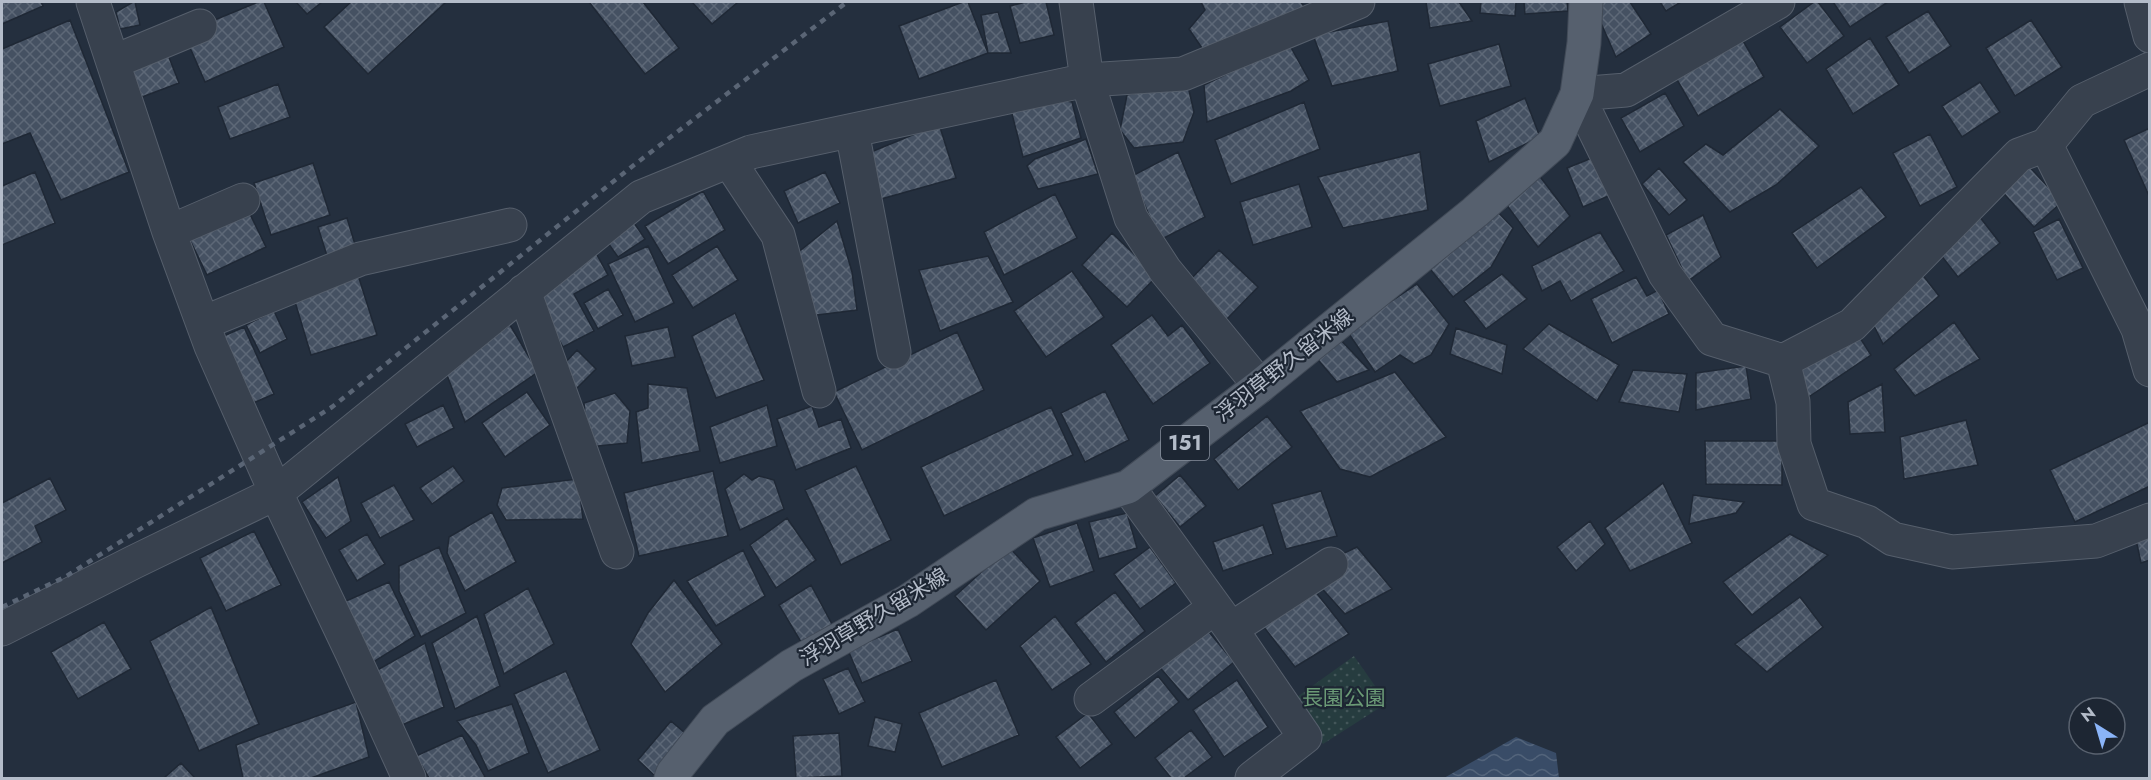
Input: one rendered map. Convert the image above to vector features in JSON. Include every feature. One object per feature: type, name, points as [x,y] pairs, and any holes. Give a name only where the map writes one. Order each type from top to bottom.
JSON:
[{"type":"main road","name":"浮羽草野久留米線","points":[[671,778],[715,720],[792,666],[908,601],[1037,514],[1128,487],[1260,386],[1466,219],[1555,142],[1577,94],[1584,43],[1586,2]]},
{"type":"street","points":[[93,2],[203,323],[276,494],[409,778]]},
{"type":"street","points":[[1076,2],[1087,80],[1131,218],[1165,270],[1260,386]]},
{"type":"street","points":[[2,629],[276,494],[640,196],[751,152],[1087,80],[1183,74],[1358,2]]},
{"type":"street","points":[[1778,2],[1626,90],[1577,94],[1665,274],[1713,339],[1783,361],[1852,325],[2019,155],[2046,145],[2082,101],[2150,69]]},
{"type":"street","points":[[2141,2],[2150,36]]},
{"type":"street","points":[[113,62],[200,26]]},
{"type":"street","points":[[852,131],[894,352]]},
{"type":"street","points":[[2046,145],[2138,328],[2150,370]]},
{"type":"street","points":[[729,161],[778,235],[819,391]]},
{"type":"street","points":[[170,232],[243,200]]},
{"type":"street","points":[[203,323],[360,259],[510,225]]},
{"type":"street","points":[[524,291],[617,552]]},
{"type":"street","points":[[1783,361],[1792,402],[1794,444],[1814,504],[1867,522],[1893,539],[1952,552],[1995,549],[2096,541],[2150,520]]},
{"type":"street","points":[[1128,487],[1305,737],[1252,778]]},
{"type":"street","points":[[1091,699],[1222,618],[1331,564]]},
{"type":"green space","name":"長園公園","points":[[1354,656],[1387,703],[1323,744],[1290,702]]},
{"type":"water","points":[[1516,737],[1556,753],[1559,778],[1444,778]]},
{"type":"building","points":[[2,2],[41,2],[43,6],[2,24]]},
{"type":"building","points":[[135,2],[140,25],[120,29],[116,12]]},
{"type":"building","points":[[258,2],[264,2],[284,47],[205,82],[188,43],[200,26]]},
{"type":"building","points":[[296,2],[322,2],[307,14]]},
{"type":"building","points":[[351,2],[446,2],[368,74],[324,27]]},
{"type":"building","points":[[589,2],[643,2],[679,48],[645,74]]},
{"type":"building","points":[[692,2],[738,2],[712,24]]},
{"type":"building","points":[[968,2],[988,53],[919,79],[899,26]]},
{"type":"building","points":[[1026,2],[1046,2],[1054,35],[1020,43],[1010,6]]},
{"type":"building","points":[[1201,2],[1301,2],[1305,8],[1204,51],[1189,29],[1205,10]]},
{"type":"building","points":[[1426,2],[1459,2],[1472,21],[1430,28]]},
{"type":"building","points":[[1481,2],[1516,2],[1515,16],[1480,13]]},
{"type":"building","points":[[1524,2],[1567,2],[1568,11],[1525,14]]},
{"type":"building","points":[[1598,2],[1630,2],[1651,34],[1616,57],[1593,5]]},
{"type":"building","points":[[1660,2],[1681,2],[1666,11]]},
{"type":"building","points":[[1814,2],[1818,2],[1844,36],[1807,63],[1780,27]]},
{"type":"building","points":[[1833,2],[1888,2],[1850,27]]},
{"type":"building","points":[[1928,11],[1951,46],[1909,73],[1886,37]]},
{"type":"building","points":[[998,12],[1011,53],[988,53],[981,15]]},
{"type":"building","points":[[70,20],[129,172],[61,200],[30,133],[2,144],[2,49]]},
{"type":"building","points":[[2031,20],[2062,67],[2015,96],[1986,48]]},
{"type":"building","points":[[1388,21],[1398,71],[1332,86],[1313,35]]},
{"type":"building","points":[[1870,38],[1899,85],[1853,114],[1826,69]]},
{"type":"building","points":[[1742,39],[1764,77],[1698,116],[1676,78]]},
{"type":"building","points":[[1289,44],[1309,80],[1291,91],[1207,122],[1204,85]]},
{"type":"building","points":[[1499,44],[1511,86],[1440,106],[1428,64]]},
{"type":"building","points":[[165,47],[179,83],[142,97],[128,61]]},
{"type":"building","points":[[1187,82],[1194,112],[1183,142],[1134,148],[1120,130],[1127,95]]},
{"type":"building","points":[[1980,82],[2000,112],[1962,137],[1942,106]]},
{"type":"building","points":[[278,84],[290,117],[230,139],[218,107]]},
{"type":"building","points":[[1665,93],[1684,126],[1640,152],[1621,118]]},
{"type":"building","points":[[1041,96],[1072,102],[1081,138],[1023,157],[1011,110]]},
{"type":"building","points":[[1525,98],[1540,137],[1489,162],[1476,121]]},
{"type":"building","points":[[1304,102],[1320,149],[1231,184],[1215,140]]},
{"type":"building","points":[[1780,109],[1819,146],[1776,185],[1730,212],[1683,162],[1706,144],[1723,155]]},
{"type":"building","points":[[939,124],[956,178],[881,199],[871,152]]},
{"type":"building","points":[[2150,128],[2150,198],[2124,140]]},
{"type":"building","points":[[1930,134],[1957,187],[1920,206],[1893,153]]},
{"type":"building","points":[[1086,139],[1098,174],[1038,189],[1027,166],[1035,159]]},
{"type":"building","points":[[1178,152],[1205,217],[1160,240],[1132,176]]},
{"type":"building","points":[[1420,152],[1428,210],[1343,228],[1318,177]]},
{"type":"building","points":[[1597,156],[1613,194],[1583,207],[1567,168]]},
{"type":"building","points":[[2025,162],[2062,202],[2034,227],[1998,187]]},
{"type":"building","points":[[313,163],[330,215],[271,235],[254,183]]},
{"type":"building","points":[[1659,168],[1687,200],[1669,215],[1642,184]]},
{"type":"building","points":[[35,172],[55,223],[2,245],[2,186]]},
{"type":"building","points":[[825,172],[840,203],[798,223],[784,191]]},
{"type":"building","points":[[1538,174],[1570,216],[1538,247],[1503,200]]},
{"type":"building","points":[[1299,184],[1312,227],[1253,245],[1240,202]]},
{"type":"building","points":[[1861,187],[1886,217],[1817,268],[1792,233]]},
{"type":"building","points":[[703,191],[725,230],[668,264],[645,226]]},
{"type":"building","points":[[1055,194],[1077,238],[1004,275],[984,232]]},
{"type":"building","points":[[247,208],[266,247],[207,275],[188,236]]},
{"type":"building","points":[[1495,209],[1513,228],[1491,267],[1453,297],[1426,264]]},
{"type":"building","points":[[628,214],[645,239],[618,257],[601,233]]},
{"type":"building","points":[[1703,215],[1721,257],[1688,281],[1666,235]]},
{"type":"building","points":[[1979,216],[2000,243],[1958,277],[1937,250]]},
{"type":"building","points":[[347,218],[357,251],[328,259],[318,227]]},
{"type":"building","points":[[2059,219],[2083,268],[2057,280],[2033,232]]},
{"type":"building","points":[[837,221],[852,272],[857,310],[809,316],[796,254]]},
{"type":"building","points":[[1600,232],[1624,271],[1571,301],[1560,281],[1542,291],[1532,266]]},
{"type":"building","points":[[1112,233],[1157,276],[1127,307],[1082,265]]},
{"type":"building","points":[[648,246],[674,303],[635,322],[608,264]]},
{"type":"building","points":[[717,246],[738,280],[693,308],[672,275]]},
{"type":"building","points":[[1219,250],[1258,287],[1225,321],[1186,284]]},
{"type":"building","points":[[596,253],[608,275],[574,294],[594,331],[563,347],[531,288]]},
{"type":"building","points":[[988,256],[1013,302],[940,331],[919,270]]},
{"type":"building","points":[[1918,269],[1939,296],[1883,344],[1869,316]]},
{"type":"building","points":[[1072,271],[1104,317],[1046,357],[1014,311]]},
{"type":"building","points":[[1502,274],[1527,299],[1486,329],[1464,301]]},
{"type":"building","points":[[358,275],[377,335],[311,355],[293,295]]},
{"type":"building","points":[[1636,277],[1647,296],[1658,290],[1669,314],[1612,343],[1591,299]]},
{"type":"building","points":[[1417,284],[1449,324],[1431,355],[1414,364],[1400,355],[1375,372],[1347,331]]},
{"type":"building","points":[[608,289],[623,315],[598,329],[584,303]]},
{"type":"building","points":[[274,311],[287,339],[260,353],[246,325]]},
{"type":"building","points":[[735,313],[764,380],[716,398],[692,336]]},
{"type":"building","points":[[1152,315],[1168,336],[1182,325],[1210,363],[1153,404],[1111,345]]},
{"type":"building","points":[[1954,322],[1980,359],[1915,396],[1894,369]]},
{"type":"building","points":[[1549,324],[1619,365],[1597,401],[1523,349]]},
{"type":"building","points":[[510,325],[538,372],[465,422],[445,370]]},
{"type":"building","points":[[244,327],[274,394],[246,406],[217,339]]},
{"type":"building","points":[[668,327],[675,357],[632,366],[625,336]]},
{"type":"building","points":[[1456,328],[1507,345],[1502,374],[1450,354]]},
{"type":"building","points":[[1855,330],[1871,355],[1807,398],[1800,367]]},
{"type":"building","points":[[957,332],[984,390],[862,450],[834,392]]},
{"type":"building","points":[[1336,335],[1369,370],[1337,382],[1314,355]]},
{"type":"building","points":[[577,350],[596,369],[576,389],[564,364]]},
{"type":"building","points":[[1746,366],[1751,399],[1696,410],[1696,373]]},
{"type":"building","points":[[1633,370],[1687,374],[1679,412],[1619,402]]},
{"type":"building","points":[[1395,372],[1446,437],[1370,477],[1340,469],[1300,411]]},
{"type":"building","points":[[648,384],[687,388],[700,451],[642,463],[636,412],[648,408]]},
{"type":"building","points":[[1882,384],[1885,432],[1850,434],[1848,402]]},
{"type":"building","points":[[1105,391],[1129,440],[1085,462],[1061,413]]},
{"type":"building","points":[[527,392],[550,425],[505,457],[482,423]]},
{"type":"building","points":[[615,393],[630,411],[627,443],[588,447],[584,403]]},
{"type":"building","points":[[443,405],[454,428],[417,447],[405,424]]},
{"type":"building","points":[[767,405],[777,446],[720,463],[710,427]]},
{"type":"building","points":[[812,406],[819,427],[841,419],[851,448],[796,470],[777,419]]},
{"type":"building","points":[[1051,407],[1073,455],[944,516],[921,467]]},
{"type":"building","points":[[1267,416],[1292,447],[1238,490],[1214,459]]},
{"type":"building","points":[[1966,420],[1978,465],[1904,479],[1900,437]]},
{"type":"building","points":[[2150,422],[2150,486],[2075,522],[2050,470]]},
{"type":"building","points":[[1705,441],[1782,441],[1782,485],[1706,484]]},
{"type":"building","points":[[453,466],[464,481],[432,504],[420,488]]},
{"type":"building","points":[[856,466],[891,540],[841,565],[805,490]]},
{"type":"building","points":[[713,471],[728,536],[639,556],[624,493]]},
{"type":"building","points":[[744,474],[752,480],[759,476],[774,480],[784,509],[740,530],[725,489]]},
{"type":"building","points":[[1180,475],[1206,506],[1180,527],[1155,496]]},
{"type":"building","points":[[338,477],[351,521],[326,538],[302,502]]},
{"type":"building","points":[[50,478],[66,510],[35,526],[42,542],[2,563],[2,503]]},
{"type":"building","points":[[578,479],[583,519],[506,520],[497,505],[502,488]]},
{"type":"building","points":[[1663,483],[1692,543],[1630,571],[1605,528]]},
{"type":"building","points":[[394,485],[414,520],[380,538],[361,503]]},
{"type":"building","points":[[1321,491],[1337,536],[1286,549],[1272,504]]},
{"type":"building","points":[[1693,495],[1744,502],[1736,513],[1689,524]]},
{"type":"building","points":[[492,512],[516,562],[465,591],[447,553],[449,537]]},
{"type":"building","points":[[1127,513],[1137,548],[1099,559],[1089,522]]},
{"type":"building","points":[[787,518],[816,560],[776,588],[750,545]]},
{"type":"building","points":[[1590,521],[1605,544],[1576,571],[1557,547]]},
{"type":"building","points":[[1077,523],[1094,571],[1050,587],[1033,538]]},
{"type":"building","points":[[1263,525],[1273,554],[1223,571],[1213,542]]},
{"type":"building","points":[[2150,530],[2150,560],[2141,563],[2135,535]]},
{"type":"building","points":[[254,531],[281,585],[226,611],[200,558]]},
{"type":"building","points":[[367,534],[385,564],[357,581],[339,550]]},
{"type":"building","points":[[1790,534],[1828,555],[1752,615],[1723,582]]},
{"type":"building","points":[[439,547],[466,613],[421,637],[399,591],[399,566]]},
{"type":"building","points":[[1009,547],[1040,581],[986,630],[955,596]]},
{"type":"building","points":[[1150,547],[1176,583],[1140,609],[1114,574]]},
{"type":"building","points":[[1357,547],[1392,589],[1345,614],[1317,583],[1340,555]]},
{"type":"building","points":[[743,550],[765,596],[716,626],[687,581]]},
{"type":"building","points":[[674,580],[722,644],[665,692],[631,644],[648,613]]},
{"type":"building","points":[[389,582],[415,636],[367,666],[337,605]]},
{"type":"building","points":[[811,585],[833,626],[801,642],[779,605]]},
{"type":"building","points":[[1311,586],[1349,634],[1295,667],[1260,622]]},
{"type":"building","points":[[528,588],[554,644],[504,674],[484,614]]},
{"type":"building","points":[[1115,592],[1145,631],[1106,662],[1075,623]]},
{"type":"building","points":[[1800,597],[1823,627],[1767,672],[1735,644]]},
{"type":"building","points":[[211,607],[259,724],[199,751],[150,641]]},
{"type":"building","points":[[477,616],[500,686],[455,709],[432,643]]},
{"type":"building","points":[[1055,616],[1091,664],[1052,690],[1020,646]]},
{"type":"building","points":[[104,622],[131,669],[78,699],[51,652]]},
{"type":"building","points":[[1203,625],[1234,662],[1188,700],[1157,664]]},
{"type":"building","points":[[898,629],[912,661],[862,683],[848,650]]},
{"type":"building","points":[[425,643],[444,707],[402,725],[372,673]]},
{"type":"building","points":[[848,668],[865,702],[839,714],[823,679]]},
{"type":"building","points":[[566,671],[600,750],[548,773],[514,694]]},
{"type":"building","points":[[1158,676],[1179,702],[1135,738],[1114,712]]},
{"type":"building","points":[[996,680],[1019,735],[942,767],[919,713]]},
{"type":"building","points":[[1237,680],[1268,727],[1224,757],[1193,710]]},
{"type":"building","points":[[356,702],[369,757],[311,778],[243,778],[236,745]]},
{"type":"building","points":[[512,704],[529,753],[488,771],[476,745],[457,721]]},
{"type":"building","points":[[1088,713],[1112,744],[1080,768],[1056,737]]},
{"type":"building","points":[[875,717],[902,724],[895,752],[868,746]]},
{"type":"building","points":[[671,721],[693,740],[657,778],[638,760]]},
{"type":"building","points":[[1191,730],[1212,757],[1184,778],[1171,778],[1155,758]]},
{"type":"building","points":[[839,733],[842,776],[796,778],[793,736]]},
{"type":"building","points":[[462,735],[485,777],[429,778],[416,756]]},
{"type":"building","points":[[181,763],[195,778],[164,778]]},
{"type":"railway","points":[[2,607],[65,577],[332,407],[634,165],[847,2]]}]
